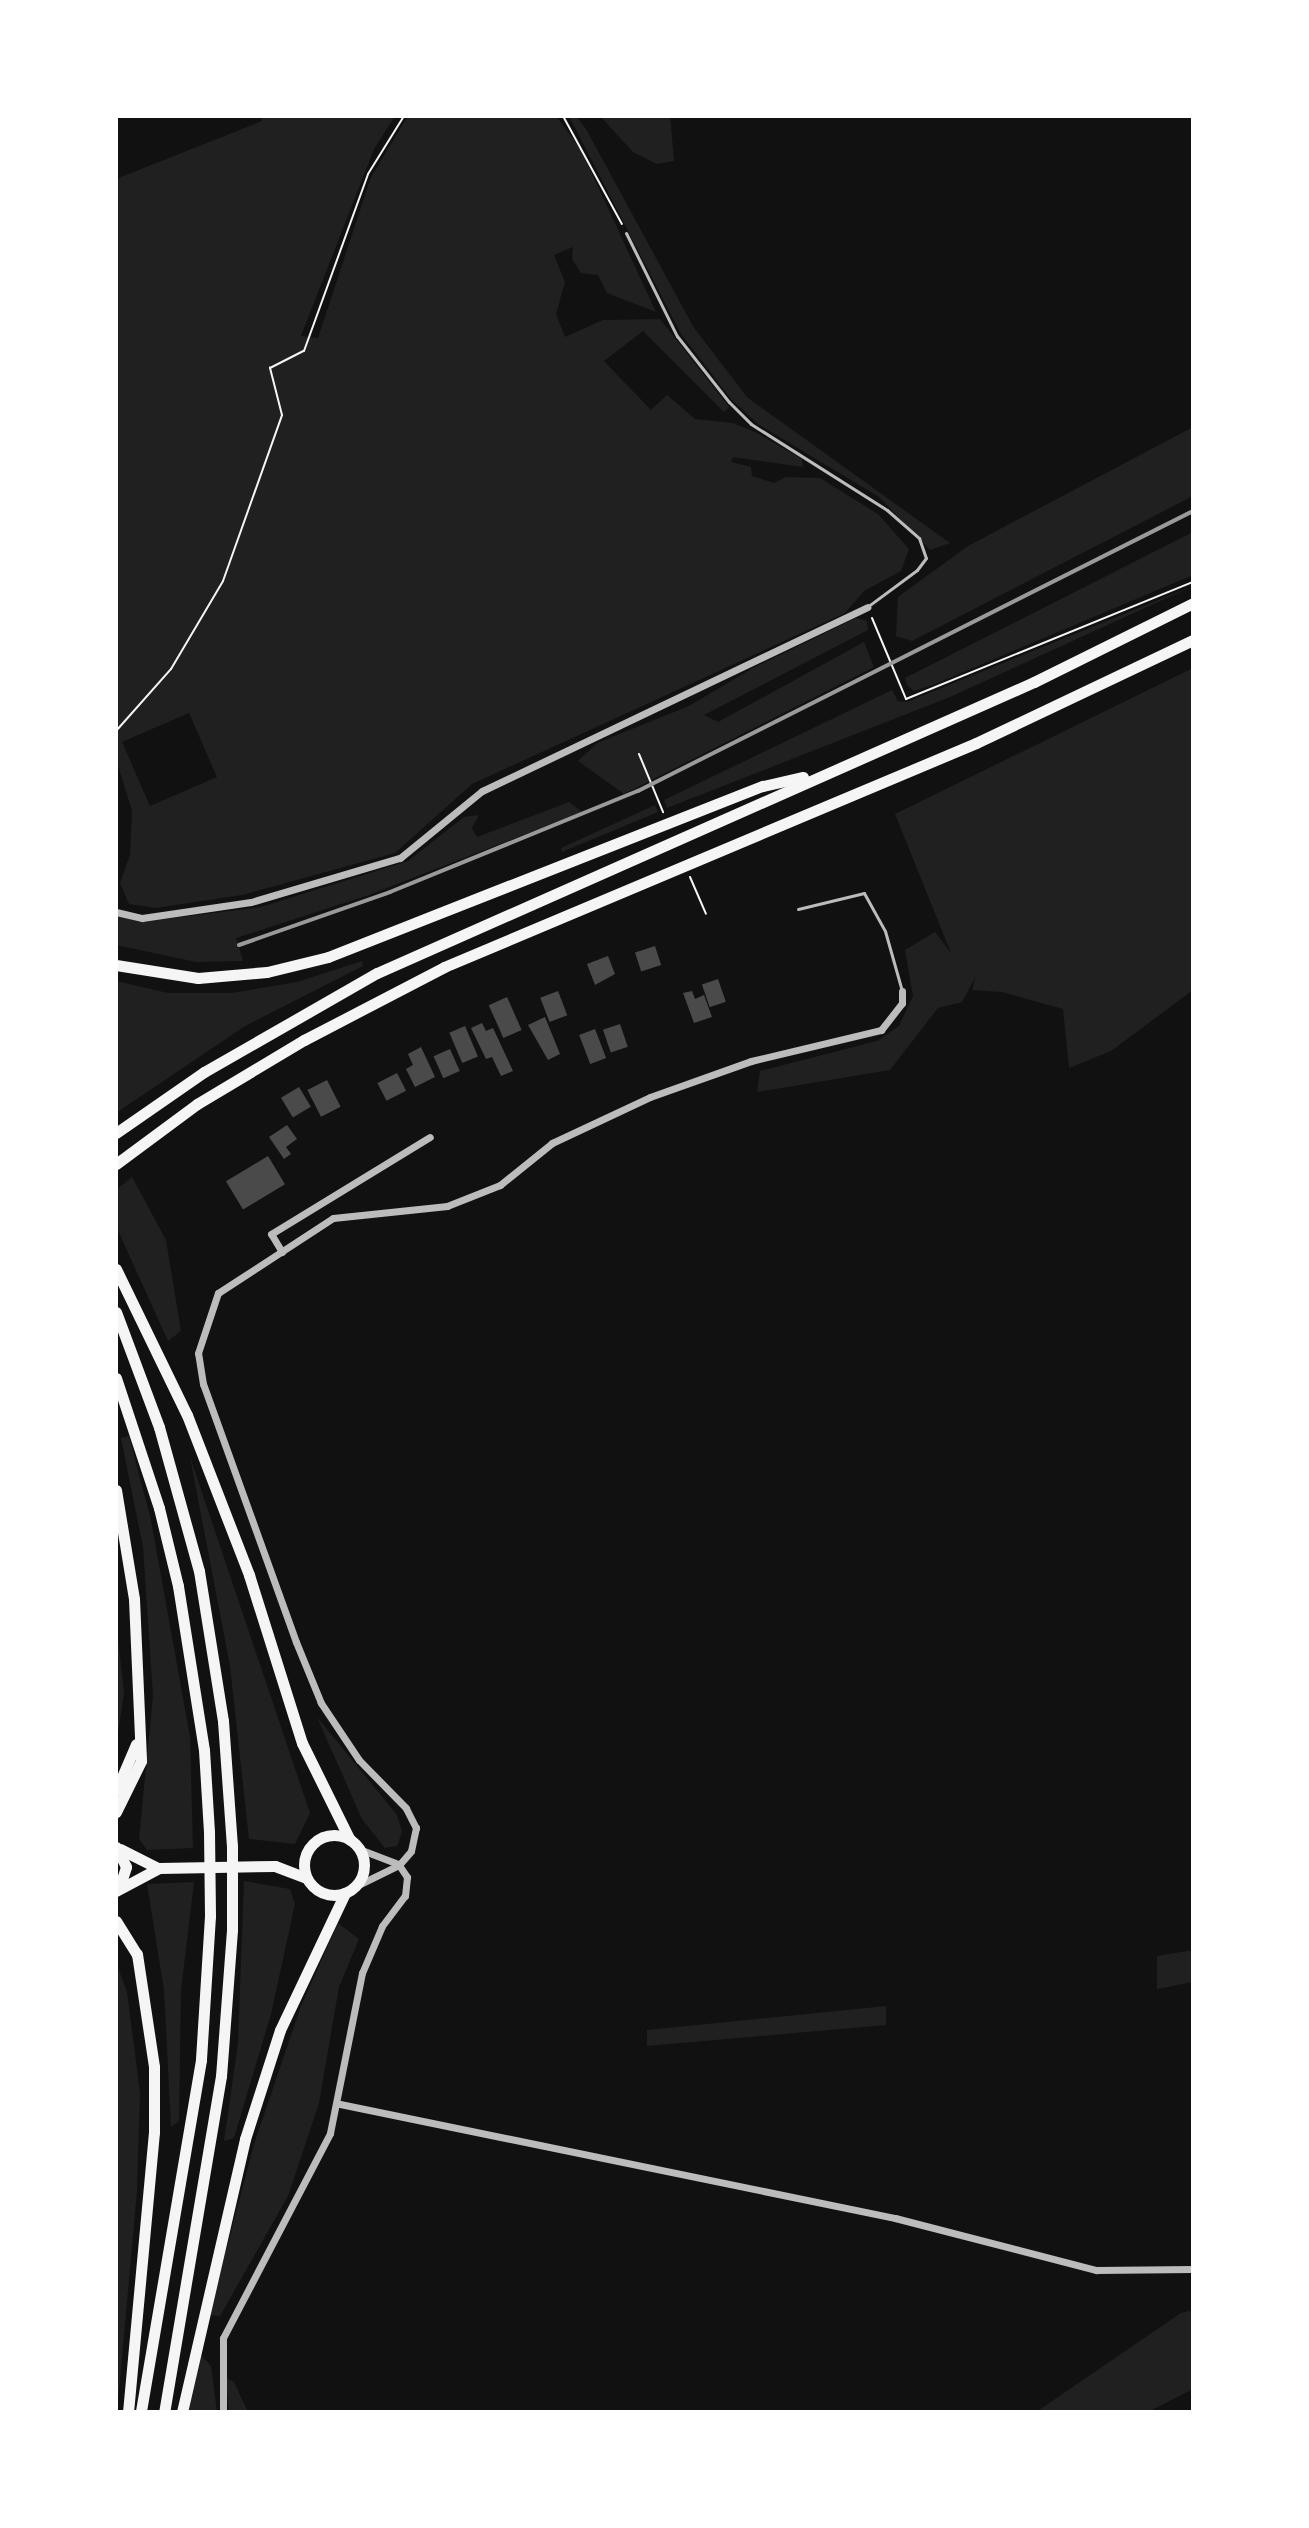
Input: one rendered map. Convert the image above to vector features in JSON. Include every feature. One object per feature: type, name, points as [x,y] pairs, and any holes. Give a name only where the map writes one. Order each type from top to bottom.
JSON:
[{"type":"highway","points":[[116,1133],[204,1072],[377,973],[824,771],[1034,682],[1193,603]]},
{"type":"highway","points":[[116,1164],[197,1104],[304,1040],[444,967],[976,743],[1193,640]]},
{"type":"highway","points":[[116,965],[198,978],[267,972],[328,957],[763,786],[824,771]]},
{"type":"highway","points":[[117,1270],[187,1415],[249,1575],[302,1743],[350,1840],[359,1849],[364,1868],[356,1886],[345,1893],[327,1895],[307,1878],[275,1866]]},
{"type":"highway","points":[[116,1312],[159,1427],[199,1571],[223,1721],[232,1846],[232,1930],[221,2076],[164,2412]]},
{"type":"highway","points":[[116,1378],[159,1508],[178,1586],[204,1750],[209,1832],[210,1916],[201,2060],[141,2412]]},
{"type":"highway","points":[[116,1490],[134,1599],[141,1761],[116,1812]]},
{"type":"highway","points":[[116,1791],[133,1758],[140,1728]]},
{"type":"highway","points":[[116,1847],[159,1868],[275,1866],[305,1855],[324,1837],[350,1840]]},
{"type":"highway","points":[[116,1847],[126,1867],[116,1891]]},
{"type":"highway","points":[[305,1855],[307,1878]]},
{"type":"highway","points":[[116,1891],[159,1868]]},
{"type":"highway","points":[[182,2412],[215,2251],[254,2110],[285,2018],[345,1893]]},
{"type":"highway","points":[[116,1921],[137,1954],[154,2067],[154,2132],[128,2412]]},
{"type":"street","points":[[116,912],[142,918],[251,902],[400,858],[482,791],[867,607]]},
{"type":"street","points":[[356,1886],[399,1865],[415,1844],[414,1820],[359,1760],[321,1703],[203,1384],[198,1353],[218,1293],[333,1218],[447,1206],[500,1185],[552,1143],[671,1089],[751,1061],[881,1030],[902,1003],[902,991]]},
{"type":"street","points":[[282,1252],[271,1234],[430,1137]]},
{"type":"street","points":[[223,2412],[220,2362],[229,2320],[311,2179],[340,2104],[362,1973],[382,1926],[405,1896],[407,1877],[399,1865],[359,1849]]},
{"type":"street","points":[[340,2104],[895,2218],[1096,2270],[1193,2269]]},
{"type":"lane","points":[[626,233],[677,336],[729,402],[751,424],[887,510],[919,538],[926,558],[917,570],[867,607]]},
{"type":"lane","points":[[798,909],[864,893],[885,931],[902,991]]},
{"type":"path","points":[[116,731],[171,669],[223,581],[282,415],[270,368],[304,351],[368,174],[404,116]]},
{"type":"path","points":[[563,116],[626,233]]},
{"type":"path","points":[[867,607],[874,630],[906,699],[1193,582]]},
{"type":"shaded area","points":[[261,116],[395,116],[374,149],[301,336],[318,338],[371,177],[408,116],[556,116],[581,150],[656,312],[607,293],[598,275],[581,273],[572,259],[573,247],[554,255],[565,282],[556,314],[565,337],[603,320],[660,319],[729,407],[724,412],[643,331],[604,361],[651,410],[667,395],[695,419],[733,423],[757,433],[802,459],[803,467],[733,457],[731,462],[751,467],[752,476],[774,483],[786,477],[820,478],[878,514],[909,549],[901,571],[864,591],[845,613],[472,784],[395,853],[242,895],[156,908],[129,904],[120,883],[130,855],[132,811],[116,759],[116,179],[262,121]],"holes":[[[189,713],[217,777],[150,806],[122,742]]]},
{"type":"shaded area","points":[[569,116],[576,116],[586,129],[694,328],[748,398],[950,543],[930,550],[879,497],[758,424],[731,399],[681,334]]},
{"type":"shaded area","points":[[600,116],[670,116],[674,161],[657,164],[633,152]]},
{"type":"shaded area","points":[[1193,427],[1193,496],[912,641],[896,636],[898,597],[968,546]]},
{"type":"shaded area","points":[[1193,532],[1193,575],[935,684],[914,691],[907,685],[905,678]]},
{"type":"shaded area","points":[[1193,586],[950,697],[667,808],[664,800],[892,690],[898,701],[907,702]]},
{"type":"shaded area","points":[[856,618],[867,621],[868,630],[704,715],[718,722],[864,642],[874,667],[624,794],[578,761],[597,743],[689,706],[753,668]]},
{"type":"shaded area","points":[[1193,668],[1193,990],[1111,1051],[1069,1068],[1063,1009],[1002,992],[972,990],[976,976],[962,1002],[938,1008],[890,1070],[757,1092],[760,1071],[877,1041],[899,1026],[913,996],[905,950],[935,932],[951,953],[895,814]]},
{"type":"shaded area","points":[[569,802],[582,812],[369,895],[236,938],[243,961],[196,962],[116,945],[116,916],[142,922],[261,907],[408,861],[464,817],[479,815],[472,828],[477,837]]},
{"type":"shaded area","points":[[655,805],[658,812],[562,852],[561,848]]},
{"type":"shaded area","points":[[362,961],[363,966],[245,1026],[116,1113],[116,981],[168,993],[232,993],[297,982]]},
{"type":"shaded area","points":[[132,1177],[166,1240],[181,1331],[168,1341],[116,1226],[116,1190]]},
{"type":"shaded area","points":[[129,1436],[151,1520],[190,1737],[193,1848],[147,1850],[139,1839],[153,1696],[143,1547],[121,1438]]},
{"type":"shaded area","points":[[190,1457],[310,1813],[295,1844],[249,1839],[230,1666]]},
{"type":"shaded area","points":[[116,1619],[124,1693],[116,1747]]},
{"type":"shaded area","points":[[317,1717],[397,1815],[402,1832],[397,1846],[385,1848],[362,1819]]},
{"type":"shaded area","points":[[244,1881],[290,1889],[295,1904],[271,2014],[234,2138],[224,2141],[238,2043]]},
{"type":"shaded area","points":[[194,1882],[181,1990],[179,2121],[171,2127],[164,1990],[147,1884]]},
{"type":"shaded area","points":[[338,1923],[359,1939],[339,1987],[319,2103],[288,2196],[220,2316],[209,2315],[254,2144],[301,2006]]},
{"type":"shaded area","points":[[1193,1950],[1193,1982],[1157,1989],[1157,1956]]},
{"type":"shaded area","points":[[116,1962],[127,1992],[140,2093],[137,2191],[117,2412]]},
{"type":"shaded area","points":[[886,2006],[886,2025],[647,2046],[647,2030]]},
{"type":"shaded area","points":[[1193,2310],[1193,2389],[1148,2412],[1036,2412],[1181,2313]]},
{"type":"shaded area","points":[[197,2351],[211,2366],[217,2412],[186,2412]]},
{"type":"shaded area","points":[[226,2378],[234,2382],[248,2412],[229,2412]]},
{"type":"building","points":[[655,946],[661,965],[641,972],[635,952]]},
{"type":"building","points":[[608,956],[615,974],[595,985],[587,964]]},
{"type":"building","points":[[718,979],[726,1002],[710,1007],[702,985]]},
{"type":"building","points":[[558,991],[567,1015],[550,1022],[540,998]]},
{"type":"building","points":[[692,991],[695,999],[704,995],[712,1017],[694,1023],[683,993]]},
{"type":"building","points":[[507,997],[522,1030],[503,1038],[489,1005]]},
{"type":"building","points":[[545,1017],[560,1054],[548,1060],[528,1025]]},
{"type":"building","points":[[482,1023],[486,1031],[493,1028],[513,1071],[501,1076],[492,1057],[486,1059],[471,1028]]},
{"type":"building","points":[[620,1024],[628,1047],[611,1053],[603,1030]]},
{"type":"building","points":[[465,1026],[478,1056],[462,1063],[449,1033]]},
{"type":"building","points":[[595,1029],[606,1058],[590,1064],[579,1035]]},
{"type":"building","points":[[421,1047],[435,1077],[415,1087],[406,1069],[413,1065],[408,1054]]},
{"type":"building","points":[[450,1049],[460,1071],[443,1078],[434,1056]]},
{"type":"building","points":[[397,1073],[406,1091],[386,1101],[377,1083]]},
{"type":"building","points":[[327,1080],[341,1107],[321,1117],[307,1090]]},
{"type":"building","points":[[299,1087],[311,1107],[293,1118],[281,1098]]},
{"type":"building","points":[[287,1125],[297,1139],[286,1147],[291,1154],[284,1159],[269,1137]]},
{"type":"building","points":[[268,1156],[285,1184],[243,1210],[226,1181]]},
{"type":"railway","points":[[239,945],[390,892],[638,791],[1193,511]]}]
